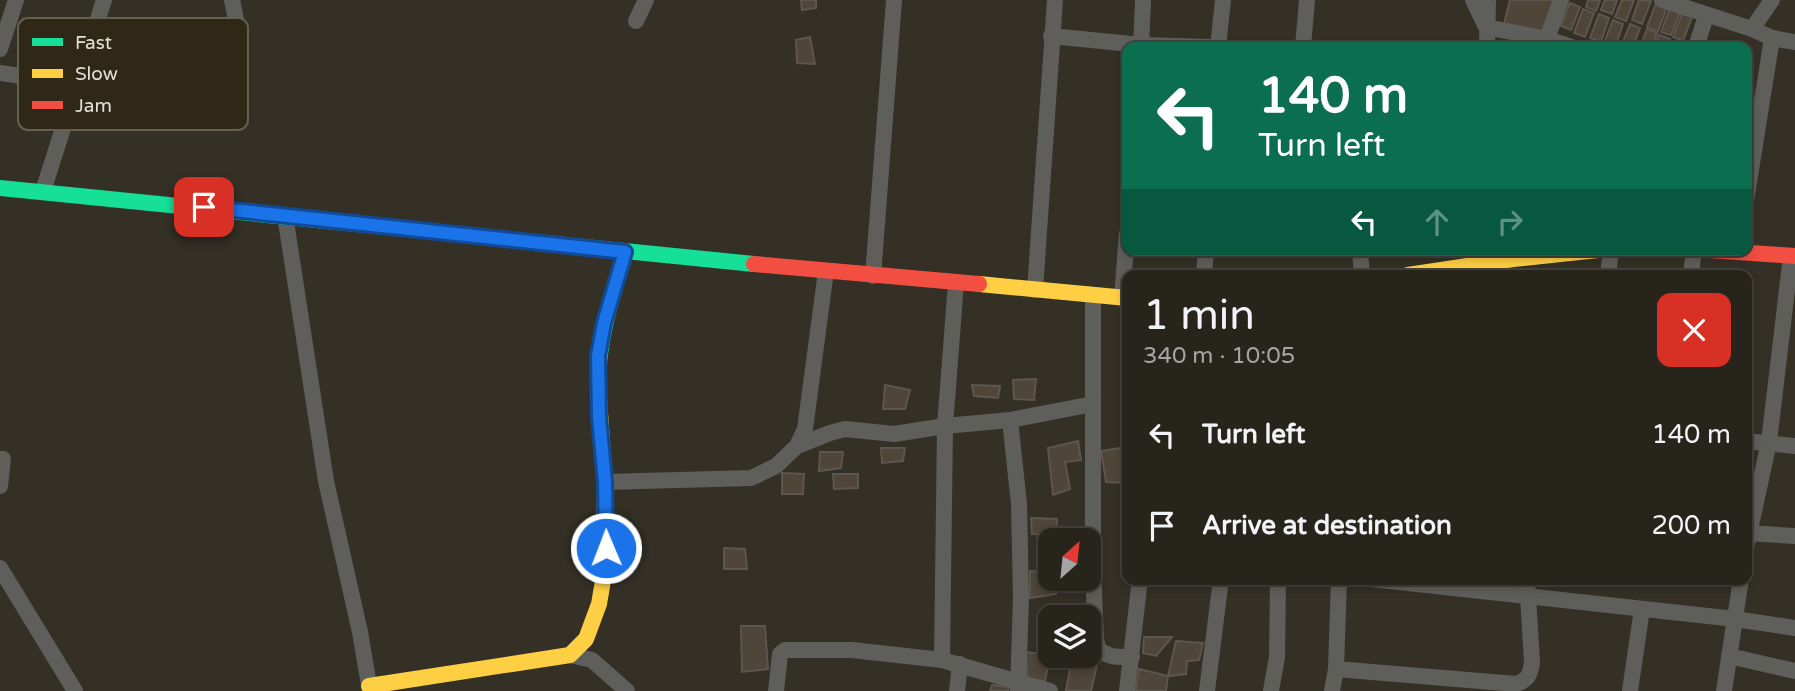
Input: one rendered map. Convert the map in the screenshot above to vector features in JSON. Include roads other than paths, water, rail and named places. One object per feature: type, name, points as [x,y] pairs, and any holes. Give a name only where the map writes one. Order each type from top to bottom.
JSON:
[{"type":"street","points":[[0,49],[16,0]]},
{"type":"street","points":[[98,18],[104,0]]},
{"type":"street","points":[[232,0],[236,18]]},
{"type":"street","points":[[636,21],[646,0]]},
{"type":"street","points":[[873,276],[894,0]]},
{"type":"street","points":[[1035,290],[1055,0]]},
{"type":"street","points":[[1141,42],[1143,0]]},
{"type":"street","points":[[1219,42],[1223,0]]},
{"type":"street","points":[[1303,42],[1307,0]]},
{"type":"street","points":[[1473,0],[1486,27]]},
{"type":"street","points":[[1487,42],[1488,0]]},
{"type":"street","points":[[1547,39],[1562,0]]},
{"type":"street","points":[[1662,0],[1772,38],[1795,42]]},
{"type":"street","points":[[1752,29],[1772,0]]},
{"type":"street","points":[[1698,42],[1706,16]]},
{"type":"street","points":[[1486,27],[1556,42]]},
{"type":"street","points":[[1051,36],[1122,44]]},
{"type":"street","points":[[1752,163],[1772,38]]},
{"type":"street","points":[[0,73],[18,76]]},
{"type":"street","points":[[43,191],[62,130]]},
{"type":"street","points":[[0,188],[285,215],[625,252],[1122,298]]},
{"type":"street","points":[[285,215],[326,481],[360,632],[369,688],[570,654],[592,660],[626,691]]},
{"type":"street","points":[[570,654],[586,639],[599,604],[604,575],[605,482],[599,417],[598,356],[604,323],[625,252]]},
{"type":"street","points":[[1752,252],[1793,256],[1769,442],[1752,516]]},
{"type":"street","points":[[1430,270],[1490,256],[1512,267],[1568,256]]},
{"type":"street","points":[[605,482],[751,478],[776,466],[797,446],[805,429],[826,271]]},
{"type":"street","points":[[942,660],[945,426],[956,283]]},
{"type":"street","points":[[1093,295],[1093,571],[1098,649],[1114,658],[1132,657]]},
{"type":"street","points":[[797,446],[845,429],[894,434],[1010,420],[1093,404]]},
{"type":"street","points":[[1010,420],[1018,504],[1021,597],[1019,686]]},
{"type":"street","points":[[1752,441],[1795,446]]},
{"type":"street","points":[[0,459],[3,459],[0,486]]},
{"type":"street","points":[[1752,538],[1795,536]]},
{"type":"street","points":[[0,568],[75,691]]},
{"type":"street","points":[[1127,691],[1139,585]]},
{"type":"street","points":[[1207,691],[1220,585]]},
{"type":"street","points":[[1271,691],[1277,657],[1278,585]]},
{"type":"street","points":[[1332,691],[1336,669],[1339,585]]},
{"type":"street","points":[[1426,585],[1795,628]]},
{"type":"street","points":[[1336,669],[1516,684],[1526,681],[1531,674],[1532,663],[1527,585]]},
{"type":"street","points":[[1724,691],[1740,585]]},
{"type":"street","points":[[1630,691],[1642,609]]},
{"type":"street","points":[[586,639],[592,660]]},
{"type":"street","points":[[776,691],[780,654],[785,650],[852,650],[942,660],[1019,686],[1050,691]]},
{"type":"street","points":[[1730,656],[1795,671]]},
{"type":"street","points":[[957,691],[960,664]]}]
